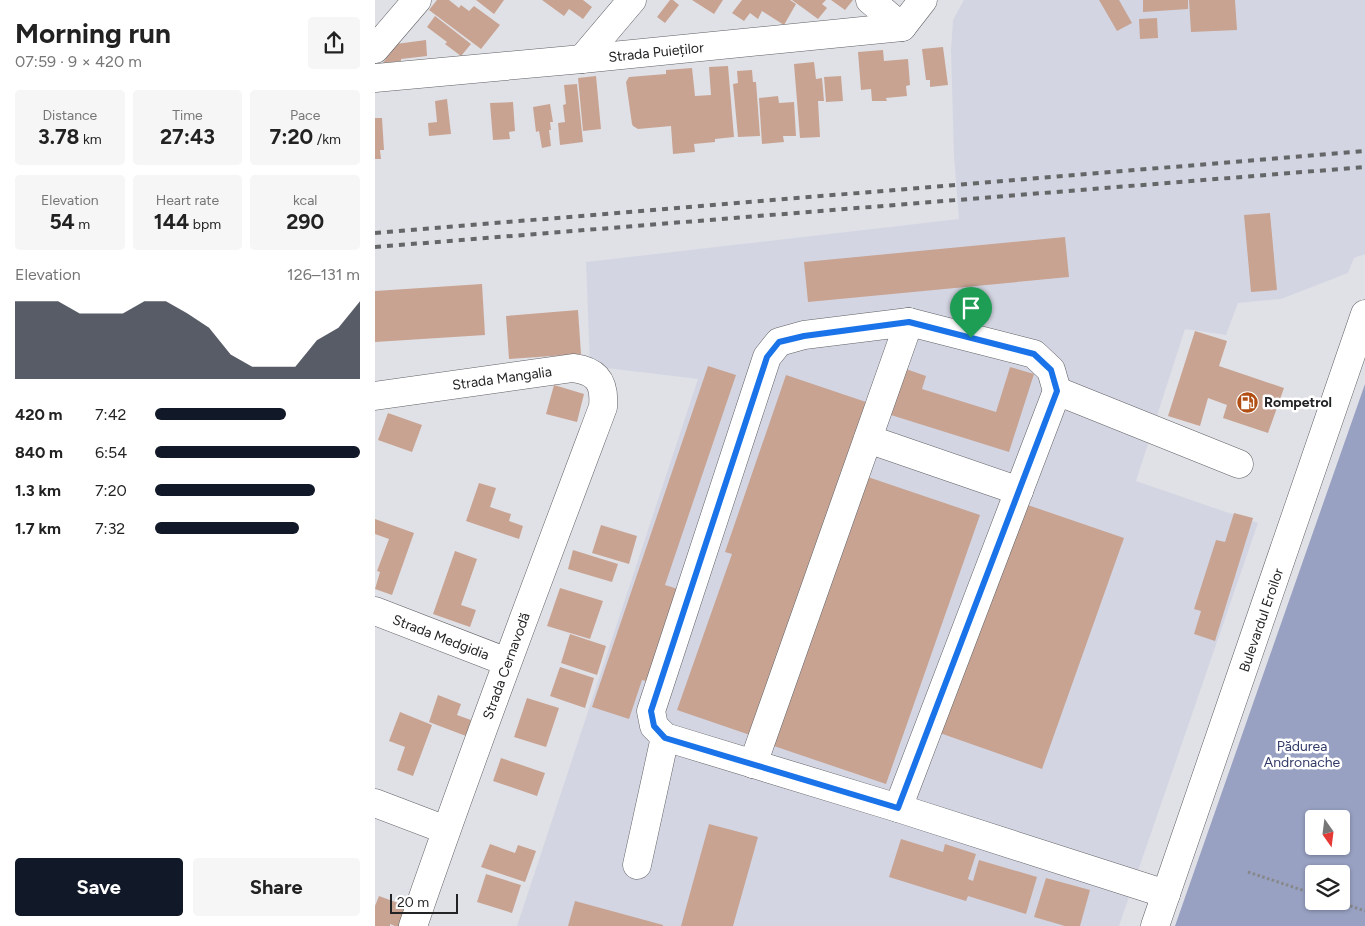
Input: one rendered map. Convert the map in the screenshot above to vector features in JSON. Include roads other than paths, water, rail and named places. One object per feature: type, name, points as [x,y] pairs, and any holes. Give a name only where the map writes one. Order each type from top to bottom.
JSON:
[{"type":"street","points":[[375,49],[417,0]]},
{"type":"street","points":[[582,59],[632,0]]},
{"type":"street","points":[[870,0],[902,27],[923,0]]},
{"type":"street","name":"Strada Puieților","points":[[375,78],[902,27]]},
{"type":"street","name":"Bulevardul Eroilor","points":[[1155,926],[1365,314]]},
{"type":"street","points":[[898,808],[1057,391],[1051,370],[1034,354],[909,322],[795,338],[779,342],[767,357],[651,711],[654,726],[665,738],[898,808],[1166,894]]},
{"type":"street","points":[[753,764],[909,322]]},
{"type":"street","name":"Strada Mangalia","points":[[375,396],[573,368],[585,370],[593,374],[603,390],[603,407]]},
{"type":"street","points":[[1057,391],[1239,464]]},
{"type":"street","name":"Strada Cernavodă","points":[[413,926],[507,662],[603,407]]},
{"type":"street","points":[[868,439],[1019,491]]},
{"type":"street","name":"Strada Medgidia","points":[[375,611],[507,662]]},
{"type":"street","points":[[637,865],[665,738]]},
{"type":"street","points":[[375,803],[446,830]]},
{"type":"railway","points":[[375,233],[1365,151]]},
{"type":"railway","points":[[375,247],[1365,167]]},
{"type":"place","name":"Rompetrol","points":[[1248,402]]},
{"type":"park label","name":"Pădurea Andronache","points":[[1302,754]]}]
